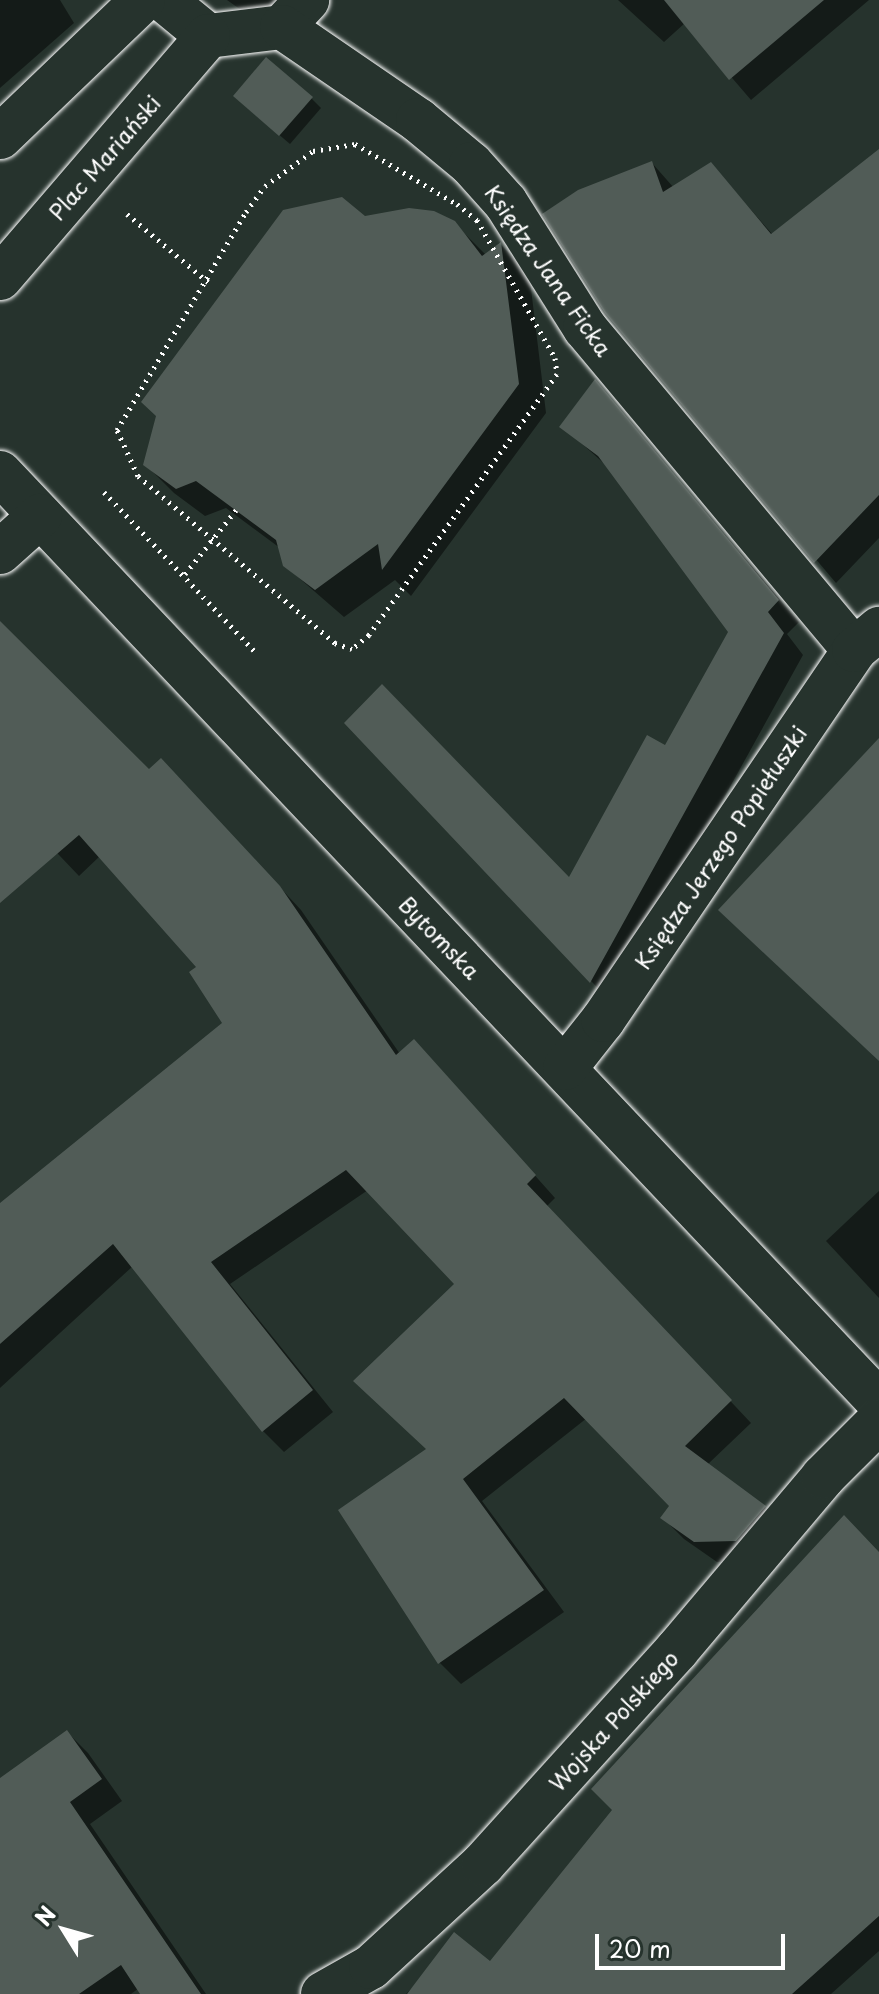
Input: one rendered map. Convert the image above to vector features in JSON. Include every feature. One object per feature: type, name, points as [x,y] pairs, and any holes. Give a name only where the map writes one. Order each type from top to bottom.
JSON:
[{"type":"street","points":[[0,137],[143,0]]},
{"type":"street","points":[[164,0],[208,36]]},
{"type":"street","name":"Księdza Jana Ficka","points":[[208,36],[294,13],[471,164],[506,203],[585,328],[866,640]]},
{"type":"street","name":"Plac Mariański","points":[[0,278],[208,36]]},
{"type":"street","name":"Bytomska","points":[[0,473],[879,1402]]},
{"type":"street","points":[[0,552],[40,516]]},
{"type":"street","name":"Księdza Jerzego Popiełuszki","points":[[565,1068],[603,1020],[866,640]]},
{"type":"street","name":"Wojska Polskiego","points":[[323,1994],[371,1967],[483,1864],[677,1650],[823,1477],[879,1421]]},
{"type":"path","points":[[355,144],[457,204],[477,220],[555,358],[557,374],[369,635],[352,649],[335,643],[214,537],[138,476],[117,430],[208,282],[246,212],[265,186],[313,151],[355,144]]},
{"type":"path","points":[[128,215],[208,282]]},
{"type":"path","points":[[104,492],[185,574],[257,654]]},
{"type":"path","points":[[185,574],[236,510]]},
{"type":"building","points":[[664,0],[824,0],[729,80]]},
{"type":"building","points":[[266,57],[313,97],[279,136],[233,96]]},
{"type":"building","points":[[879,149],[879,495],[814,563],[605,313],[542,214],[578,190],[652,161],[663,192],[711,162],[771,234]]},
{"type":"building","points":[[342,197],[365,216],[409,208],[434,211],[455,221],[482,256],[501,242],[519,384],[382,570],[378,544],[315,590],[283,566],[276,540],[196,481],[176,489],[143,465],[156,416],[141,402],[283,210]]},
{"type":"building","points":[[595,379],[779,600],[768,612],[784,633],[590,983],[344,723],[382,684],[569,877],[647,735],[665,745],[728,632],[598,456],[559,427]]},
{"type":"building","points":[[0,621],[149,769],[161,758],[280,886],[396,1055],[414,1039],[536,1175],[527,1184],[732,1400],[685,1446],[766,1506],[736,1541],[694,1542],[660,1518],[669,1506],[564,1398],[463,1479],[544,1590],[438,1664],[338,1510],[426,1449],[353,1381],[454,1284],[346,1170],[211,1262],[313,1390],[262,1432],[113,1244],[0,1344],[0,1203],[222,1023],[189,972],[196,967],[79,835],[0,903]]},
{"type":"building","points":[[879,738],[879,1061],[718,910]]},
{"type":"building","points":[[844,1515],[879,1552],[879,1916],[792,1994],[407,1994],[454,1932],[490,1961],[612,1810],[591,1789]]},
{"type":"building","points":[[67,1730],[102,1779],[70,1802],[201,1994],[140,1994],[121,1965],[79,1994],[0,1994],[0,1778]]}]
